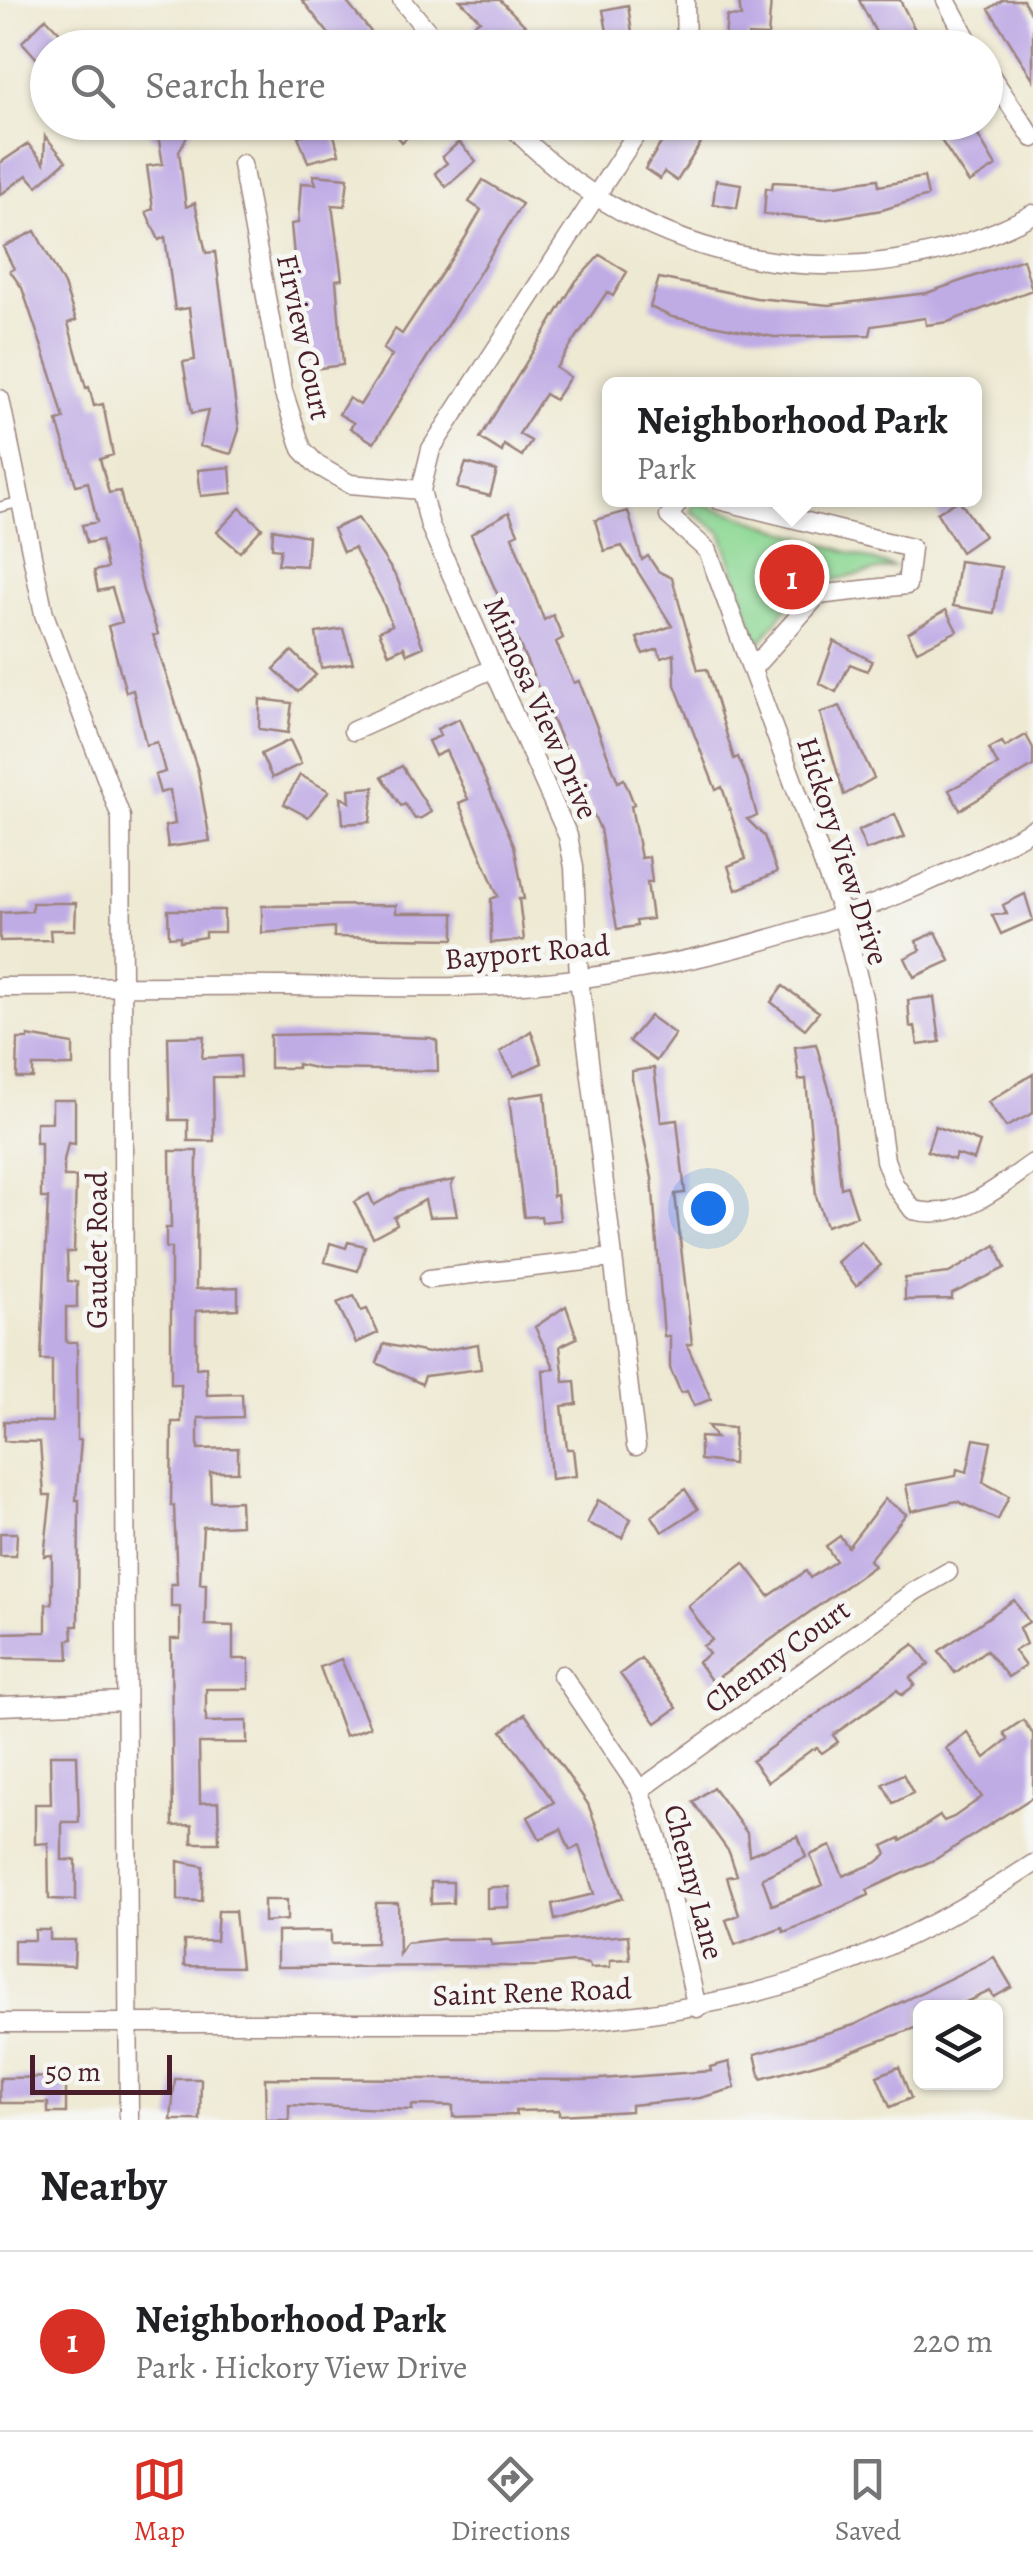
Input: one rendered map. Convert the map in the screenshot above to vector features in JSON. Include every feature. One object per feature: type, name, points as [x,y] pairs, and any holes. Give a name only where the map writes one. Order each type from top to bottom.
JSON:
[{"type":"street","points":[[402,0],[426,30]]},
{"type":"street","points":[[684,0],[685,30]]},
{"type":"street","points":[[946,0],[962,30]]},
{"type":"street","points":[[1003,94],[1033,138]]},
{"type":"street","points":[[525,140],[595,198],[665,235],[715,252],[811,266],[901,260],[945,250],[1033,214]]},
{"type":"street","points":[[420,490],[431,449],[632,140]]},
{"type":"street","name":"Firview Court","points":[[242,164],[283,391],[302,449],[317,465],[350,484],[420,490]]},
{"type":"street","name":"Gaudet Road","points":[[0,399],[44,614],[122,817],[129,2120]]},
{"type":"street","name":"Mimosa View Drive","points":[[420,490],[430,526],[568,836],[574,867],[579,978],[636,1446]]},
{"type":"street","name":"Hickory View Drive","points":[[675,507],[669,516],[708,551],[842,914],[863,998],[885,1160],[894,1184],[914,1210],[942,1213],[967,1208],[1033,1163]]},
{"type":"street","points":[[747,507],[912,548],[907,585],[818,595],[752,669]]},
{"type":"street","points":[[353,731],[494,668]]},
{"type":"street","name":"Bayport Road","points":[[0,987],[453,988],[579,978],[695,958],[842,914],[990,854],[1033,829]]},
{"type":"street","points":[[429,1279],[612,1258]]},
{"type":"street","name":"Chenny Court","points":[[640,1790],[948,1572]]},
{"type":"street","name":"Chenny Lane","points":[[562,1674],[640,1790],[660,1842],[696,2008]]},
{"type":"street","points":[[0,1706],[125,1701]]},
{"type":"street","name":"Saint Rene Road","points":[[0,2023],[558,2023],[696,2008],[751,1998],[853,1964],[940,1923],[1032,1868]]},
{"type":"lane","points":[[0,507],[22,501]]},
{"type":"green space","points":[[693,507],[713,507],[893,567],[802,587],[759,644],[721,532],[691,511]]},
{"type":"building","points":[[302,0],[345,0],[369,30],[326,30]]},
{"type":"building","points":[[460,0],[500,0],[529,30],[480,30],[474,24],[480,20]]},
{"type":"building","points":[[739,0],[771,0],[768,30],[726,30],[727,16],[741,17]]},
{"type":"building","points":[[859,0],[900,0],[915,30],[875,30]]},
{"type":"building","points":[[1003,0],[1023,0],[1033,17],[1033,79],[1003,30],[989,9]]},
{"type":"building","points":[[628,5],[632,30],[607,30],[603,10]]},
{"type":"building","points":[[46,18],[57,30],[34,30]]},
{"type":"building","points":[[30,34],[30,51],[22,42]]},
{"type":"building","points":[[45,140],[48,140],[66,161],[37,186],[27,175],[0,195],[0,163],[28,144],[44,163]]},
{"type":"building","points":[[185,140],[179,151],[186,207],[195,203],[206,253],[215,252],[239,430],[231,454],[200,446],[208,410],[192,413],[183,362],[195,360],[189,308],[175,310],[165,237],[159,240],[146,212],[153,209],[147,166],[163,164],[159,141]]},
{"type":"building","points":[[300,140],[335,140],[339,154],[308,162]]},
{"type":"building","points":[[663,140],[703,140],[677,181],[664,172],[660,179],[645,169]]},
{"type":"building","points":[[941,140],[981,140],[996,166],[969,183]]},
{"type":"building","points":[[459,142],[476,161],[446,187],[435,173],[447,163],[442,157]]},
{"type":"building","points":[[313,175],[348,178],[345,206],[332,205],[342,279],[336,280],[343,365],[313,369],[299,311],[291,224],[298,223],[301,183],[316,184]]},
{"type":"building","points":[[924,177],[928,196],[882,210],[823,220],[764,214],[766,188],[772,189],[773,182],[836,185],[878,179],[879,186]]},
{"type":"building","points":[[483,180],[522,204],[374,443],[350,428],[354,423],[339,414],[349,398],[360,405],[392,355],[383,349],[395,329],[402,334],[465,238],[481,210],[469,202]]},
{"type":"building","points":[[716,180],[741,184],[737,208],[713,204]]},
{"type":"building","points":[[35,231],[64,285],[76,320],[68,323],[86,388],[89,387],[94,406],[103,404],[113,455],[100,459],[109,493],[120,491],[143,591],[158,634],[153,635],[198,771],[210,841],[168,847],[165,826],[175,824],[170,790],[160,793],[155,775],[165,772],[157,742],[146,745],[133,690],[126,692],[108,626],[122,622],[112,588],[98,591],[94,571],[107,568],[101,540],[87,543],[82,525],[97,522],[88,482],[76,485],[57,421],[64,419],[53,380],[22,288],[10,271],[14,269],[3,247]]},
{"type":"building","points":[[600,255],[627,272],[613,296],[607,292],[556,368],[570,377],[555,400],[545,394],[519,434],[531,441],[522,456],[504,445],[502,452],[480,438],[576,281]]},
{"type":"building","points":[[1023,259],[1032,290],[948,322],[926,325],[925,318],[872,326],[870,335],[774,337],[672,317],[650,307],[659,278],[756,298],[829,305],[927,293]]},
{"type":"building","points":[[466,463],[497,471],[490,496],[457,488]]},
{"type":"building","points":[[230,467],[232,493],[201,496],[198,470]]},
{"type":"building","points":[[947,507],[964,507],[984,536],[961,552],[937,513]]},
{"type":"building","points":[[240,508],[262,528],[240,552],[217,532]]},
{"type":"building","points":[[628,511],[642,560],[648,556],[658,571],[672,578],[698,670],[707,669],[734,759],[738,757],[747,778],[757,816],[747,819],[764,836],[777,872],[736,890],[728,866],[746,859],[722,787],[716,790],[675,685],[674,654],[661,658],[658,649],[643,654],[637,638],[672,626],[622,546],[604,551],[595,520]]},
{"type":"building","points":[[509,512],[518,533],[512,536],[544,620],[553,615],[563,638],[556,642],[567,668],[574,683],[579,681],[618,782],[624,779],[634,804],[631,806],[641,858],[649,857],[652,882],[647,882],[652,919],[636,921],[637,926],[617,929],[600,829],[471,534]]},
{"type":"building","points":[[358,518],[397,578],[423,647],[407,654],[404,647],[389,654],[379,631],[392,625],[382,600],[354,548],[343,552],[333,529]]},
{"type":"building","points":[[273,529],[308,536],[306,566],[278,564],[281,549],[272,548]]},
{"type":"building","points":[[959,561],[1001,567],[994,613],[953,606]]},
{"type":"building","points":[[946,610],[957,631],[917,651],[908,633]]},
{"type":"building","points":[[343,629],[353,663],[321,668],[316,633]]},
{"type":"building","points":[[834,641],[872,661],[867,671],[850,664],[836,692],[819,683]]},
{"type":"building","points":[[292,651],[316,675],[298,692],[274,669]]},
{"type":"building","points":[[260,699],[292,703],[288,733],[259,729]]},
{"type":"building","points":[[840,706],[874,778],[844,795],[820,713]]},
{"type":"building","points":[[459,719],[514,845],[524,899],[519,899],[524,940],[491,943],[491,899],[498,896],[459,803],[468,799],[446,751],[435,756],[428,741],[440,736],[437,729]]},
{"type":"building","points":[[1026,735],[1033,748],[1033,766],[960,810],[949,790],[998,765],[989,749],[1002,742],[1005,747]]},
{"type":"building","points":[[290,740],[301,764],[272,778],[261,754]]},
{"type":"building","points":[[402,766],[431,812],[421,818],[415,819],[405,804],[401,806],[382,777]]},
{"type":"building","points":[[300,775],[329,791],[308,817],[284,804]]},
{"type":"building","points":[[374,787],[370,822],[343,824],[341,797],[350,802],[349,789]]},
{"type":"building","points":[[895,814],[905,837],[866,850],[858,831]]},
{"type":"building","points":[[1025,894],[1033,920],[1001,934],[992,915],[1007,914],[1003,905]]},
{"type":"building","points":[[32,903],[76,903],[75,930],[50,930],[51,940],[0,941],[0,913],[32,911]]},
{"type":"building","points":[[396,905],[396,913],[454,913],[454,939],[334,937],[334,927],[262,933],[262,906]]},
{"type":"building","points":[[168,910],[224,910],[224,932],[205,932],[205,937],[180,941],[180,936],[169,937]]},
{"type":"building","points":[[936,932],[950,961],[914,977],[905,958],[921,950],[916,941]]},
{"type":"building","points":[[783,986],[819,1012],[805,1029],[771,1002]]},
{"type":"building","points":[[934,997],[940,1042],[918,1045],[915,1026],[910,1027],[908,1000]]},
{"type":"building","points":[[650,1016],[675,1034],[656,1061],[629,1041]]},
{"type":"building","points":[[531,1031],[542,1063],[514,1076],[500,1052]]},
{"type":"building","points":[[270,1035],[431,1038],[437,1041],[438,1071],[319,1069],[297,1064],[297,1068],[270,1068]]},
{"type":"building","points":[[28,1036],[73,1044],[73,1066],[33,1066],[33,1078],[17,1078],[18,1039]]},
{"type":"building","points":[[204,1036],[202,1058],[240,1056],[241,1077],[213,1077],[214,1141],[188,1141],[188,1120],[170,1120],[168,1037]]},
{"type":"building","points":[[816,1044],[832,1099],[841,1188],[847,1186],[857,1216],[826,1226],[816,1196],[806,1079],[799,1080],[795,1047]]},
{"type":"building","points":[[654,1068],[661,1122],[677,1120],[685,1193],[675,1194],[692,1344],[687,1345],[711,1399],[694,1406],[687,1391],[681,1393],[670,1368],[670,1336],[664,1336],[652,1178],[632,1079],[632,1071]]},
{"type":"building","points":[[1033,1074],[1033,1113],[1006,1127],[988,1102]]},
{"type":"building","points":[[545,1093],[553,1196],[557,1195],[560,1220],[542,1222],[541,1216],[524,1217],[509,1098]]},
{"type":"building","points":[[52,1100],[75,1100],[75,1144],[68,1143],[64,1177],[76,1177],[74,1252],[67,1252],[68,1281],[77,1282],[77,1307],[66,1307],[66,1342],[77,1342],[77,1440],[81,1440],[76,1500],[78,1626],[72,1626],[73,1639],[68,1640],[69,1659],[0,1658],[0,1633],[46,1632],[46,1604],[52,1604],[52,1555],[44,1556],[51,1495],[44,1495],[40,1442],[4,1441],[4,1421],[52,1422],[52,1360],[41,1360],[48,1198],[41,1198],[41,1143],[36,1143],[36,1122],[52,1122]]},
{"type":"building","points":[[935,1126],[980,1142],[974,1160],[956,1154],[954,1160],[927,1151]]},
{"type":"building","points":[[170,1151],[197,1151],[196,1289],[238,1287],[238,1309],[196,1311],[196,1368],[206,1367],[207,1395],[242,1394],[243,1417],[198,1418],[198,1449],[238,1448],[238,1472],[210,1472],[211,1502],[240,1501],[241,1525],[203,1527],[200,1584],[206,1584],[205,1625],[233,1626],[233,1659],[249,1659],[249,1689],[206,1689],[206,1722],[247,1721],[247,1743],[199,1743],[200,1803],[218,1802],[219,1843],[192,1843],[192,1825],[173,1826],[171,1639],[180,1639],[180,1607],[171,1607],[171,1584],[177,1584],[171,1506],[172,1422],[181,1422],[181,1384],[171,1384],[171,1248],[166,1248],[166,1228],[171,1228]]},
{"type":"building","points":[[454,1180],[451,1185],[457,1216],[429,1217],[425,1200],[394,1217],[397,1224],[373,1237],[354,1202],[369,1194],[374,1205],[401,1190]]},
{"type":"building","points":[[348,1242],[365,1246],[358,1271],[325,1262],[330,1243],[346,1248]]},
{"type":"building","points":[[861,1242],[881,1265],[856,1286],[837,1262]]},
{"type":"building","points":[[996,1245],[1005,1268],[952,1294],[952,1299],[905,1300],[905,1278],[949,1273]]},
{"type":"building","points":[[354,1296],[361,1311],[367,1309],[378,1333],[356,1343],[337,1303]]},
{"type":"building","points":[[566,1306],[577,1338],[560,1346],[564,1382],[575,1381],[577,1404],[562,1406],[567,1449],[573,1449],[576,1476],[551,1479],[543,1370],[555,1369],[535,1327]]},
{"type":"building","points":[[384,1344],[428,1353],[478,1344],[481,1369],[425,1376],[422,1384],[377,1363]]},
{"type":"building","points":[[708,1426],[734,1428],[733,1464],[700,1460],[700,1437],[716,1438]]},
{"type":"building","points":[[974,1439],[991,1442],[983,1482],[1009,1496],[998,1520],[957,1501],[911,1511],[906,1485],[956,1476],[957,1469],[967,1472]]},
{"type":"building","points":[[685,1489],[698,1509],[662,1532],[652,1516]]},
{"type":"building","points":[[885,1499],[906,1514],[869,1560],[874,1566],[712,1682],[698,1662],[709,1654],[703,1646],[712,1640],[688,1606],[744,1563],[769,1596],[806,1571],[810,1578],[836,1561],[826,1546],[840,1536],[848,1547]]},
{"type":"building","points":[[598,1500],[631,1519],[622,1538],[587,1523]]},
{"type":"building","points":[[0,1533],[17,1533],[16,1556],[0,1556]]},
{"type":"building","points":[[1014,1600],[1029,1622],[1019,1628],[1026,1644],[1014,1651],[1025,1666],[1008,1677],[986,1650],[955,1673],[939,1651]]},
{"type":"building","points":[[914,1644],[929,1664],[910,1678],[915,1685],[902,1695],[897,1690],[833,1735],[838,1742],[822,1753],[817,1748],[811,1750],[768,1782],[752,1761]]},
{"type":"building","points":[[641,1658],[677,1708],[656,1723],[620,1674]]},
{"type":"building","points":[[341,1659],[370,1727],[345,1736],[320,1667]]},
{"type":"building","points":[[525,1714],[588,1804],[623,1898],[555,1920],[552,1904],[594,1894],[579,1846],[570,1850],[561,1829],[540,1839],[528,1817],[554,1802],[502,1731]]},
{"type":"building","points":[[1023,1720],[1033,1734],[1033,1797],[936,1859],[867,1890],[869,1895],[784,1932],[782,1927],[735,1945],[726,1920],[739,1915],[727,1877],[737,1875],[729,1852],[693,1802],[713,1787],[747,1833],[749,1855],[798,1836],[806,1857],[762,1878],[772,1905],[823,1885],[810,1855],[831,1846],[843,1876],[876,1863],[887,1854],[883,1846],[900,1838],[901,1841],[940,1816],[944,1821],[954,1817],[982,1797],[946,1748],[967,1732],[985,1758],[1008,1740],[1004,1733]]},
{"type":"building","points":[[50,1755],[77,1755],[79,1822],[62,1822],[62,1860],[76,1860],[76,1900],[49,1899],[48,1843],[35,1844],[35,1804],[51,1804]]},
{"type":"building","points":[[903,1774],[913,1793],[893,1803],[883,1784]]},
{"type":"building","points":[[178,1861],[203,1866],[202,1901],[178,1900]]},
{"type":"building","points":[[431,1882],[453,1882],[453,1903],[431,1904]]},
{"type":"building","points":[[509,1887],[509,1907],[487,1908],[487,1888]]},
{"type":"building","points":[[264,1900],[287,1900],[287,1920],[264,1922]]},
{"type":"building","points":[[376,1903],[398,1903],[399,1954],[406,1943],[442,1939],[491,1939],[492,1945],[628,1935],[630,1959],[610,1960],[610,1967],[590,1968],[589,1964],[572,1962],[538,1966],[277,1967],[277,1932],[331,1931],[331,1944],[376,1943]]},
{"type":"building","points":[[218,1911],[235,1911],[241,1967],[184,1966],[184,1941],[216,1941]]},
{"type":"building","points":[[35,1930],[50,1930],[50,1940],[75,1940],[74,1966],[14,1964],[14,1940],[35,1940]]},
{"type":"building","points":[[994,1957],[1012,1987],[994,1997],[990,1991],[970,2000],[913,2000],[913,2029],[826,2061],[761,2079],[755,2054],[854,2025]]},
{"type":"building","points":[[729,2062],[735,2088],[700,2098],[631,2105],[631,2111],[559,2115],[559,2110],[515,2111],[516,2115],[453,2117],[453,2106],[412,2105],[412,2110],[289,2105],[289,2120],[266,2120],[265,2078],[587,2080],[711,2071],[710,2067]]},
{"type":"building","points":[[899,2067],[911,2098],[890,2107],[877,2076]]},
{"type":"building","points":[[66,2077],[66,2113],[48,2113],[48,2103],[0,2103],[0,2078]]},
{"type":"building","points":[[175,2079],[201,2079],[200,2120],[171,2120]]},
{"type":"place","name":"Neighborhood Park","points":[[792,577]]}]
